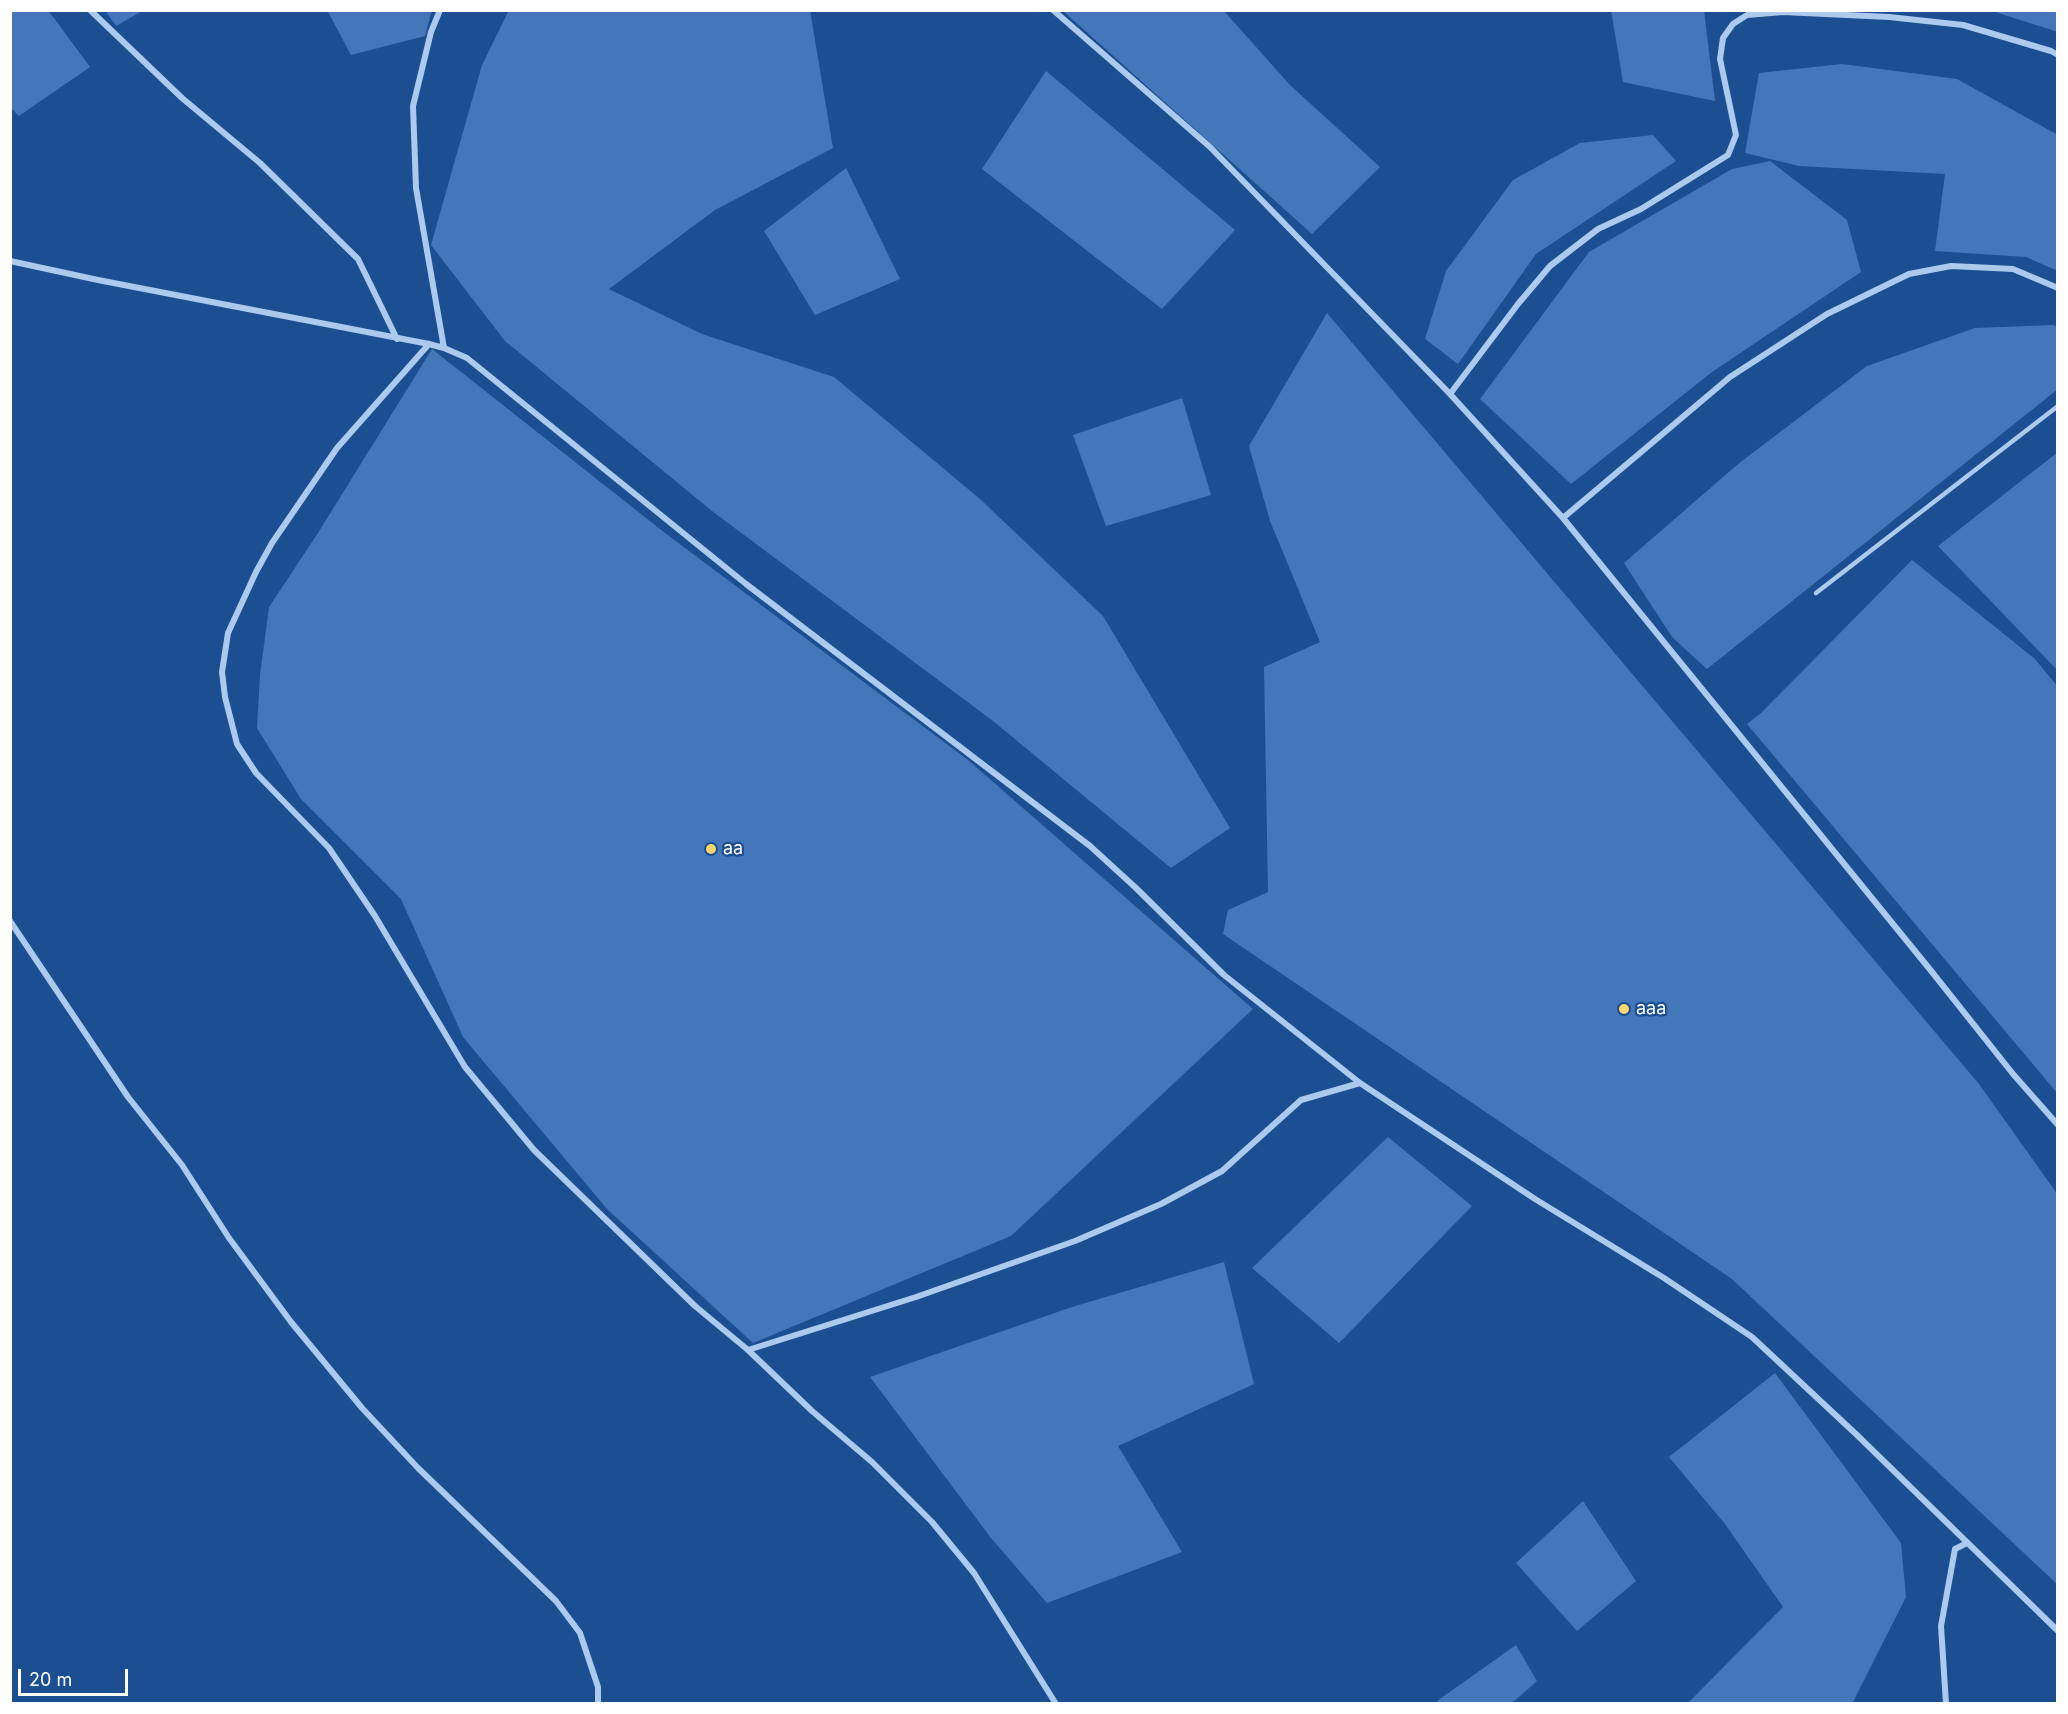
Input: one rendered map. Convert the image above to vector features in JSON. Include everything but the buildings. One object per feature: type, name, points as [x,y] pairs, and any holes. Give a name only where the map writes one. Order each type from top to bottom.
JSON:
[{"type":"street","points":[[90,10],[182,98],[260,163],[358,259],[397,339]]},
{"type":"street","points":[[440,10],[431,32],[413,106],[416,188],[444,348]]},
{"type":"street","points":[[1053,10],[1210,147],[1450,394],[1563,518],[2013,1074],[2058,1125]]},
{"type":"street","points":[[1450,394],[1518,304],[1550,266],[1598,229],[1641,209],[1728,155],[1736,135],[1720,59],[1723,38],[1733,24],[1747,15],[1793,13],[1888,17],[1963,25],[2058,55]]},
{"type":"street","points":[[10,261],[429,344],[467,358],[747,584],[1090,846],[1224,975],[1360,1083],[1535,1199],[1664,1278],[1752,1337],[1858,1436],[2058,1631]]},
{"type":"street","points":[[1563,518],[1730,377],[1827,314],[1909,274],[1951,266],[2013,269],[2058,288]]},
{"type":"street","points":[[429,344],[337,448],[272,543],[246,594],[228,633],[222,672],[225,697],[237,744],[256,773],[329,848],[375,916],[465,1067],[534,1150],[695,1306],[748,1350],[812,1411],[872,1462],[932,1522],[974,1573],[1056,1704]]},
{"type":"street","points":[[10,921],[128,1097],[182,1165],[229,1238],[291,1322],[362,1408],[402,1451],[556,1601],[580,1633],[597,1687],[598,1704]]},
{"type":"street","points":[[748,1350],[916,1297],[1074,1241],[1161,1204],[1222,1171],[1301,1100],[1360,1083]]},
{"type":"street","points":[[1946,1704],[1941,1626],[1955,1549],[1967,1542]]},
{"type":"lane","points":[[1816,593],[2058,406]]},
{"type":"place","name":"aa","points":[[711,849]]},
{"type":"place","name":"aaa","points":[[1624,1009]]}]
